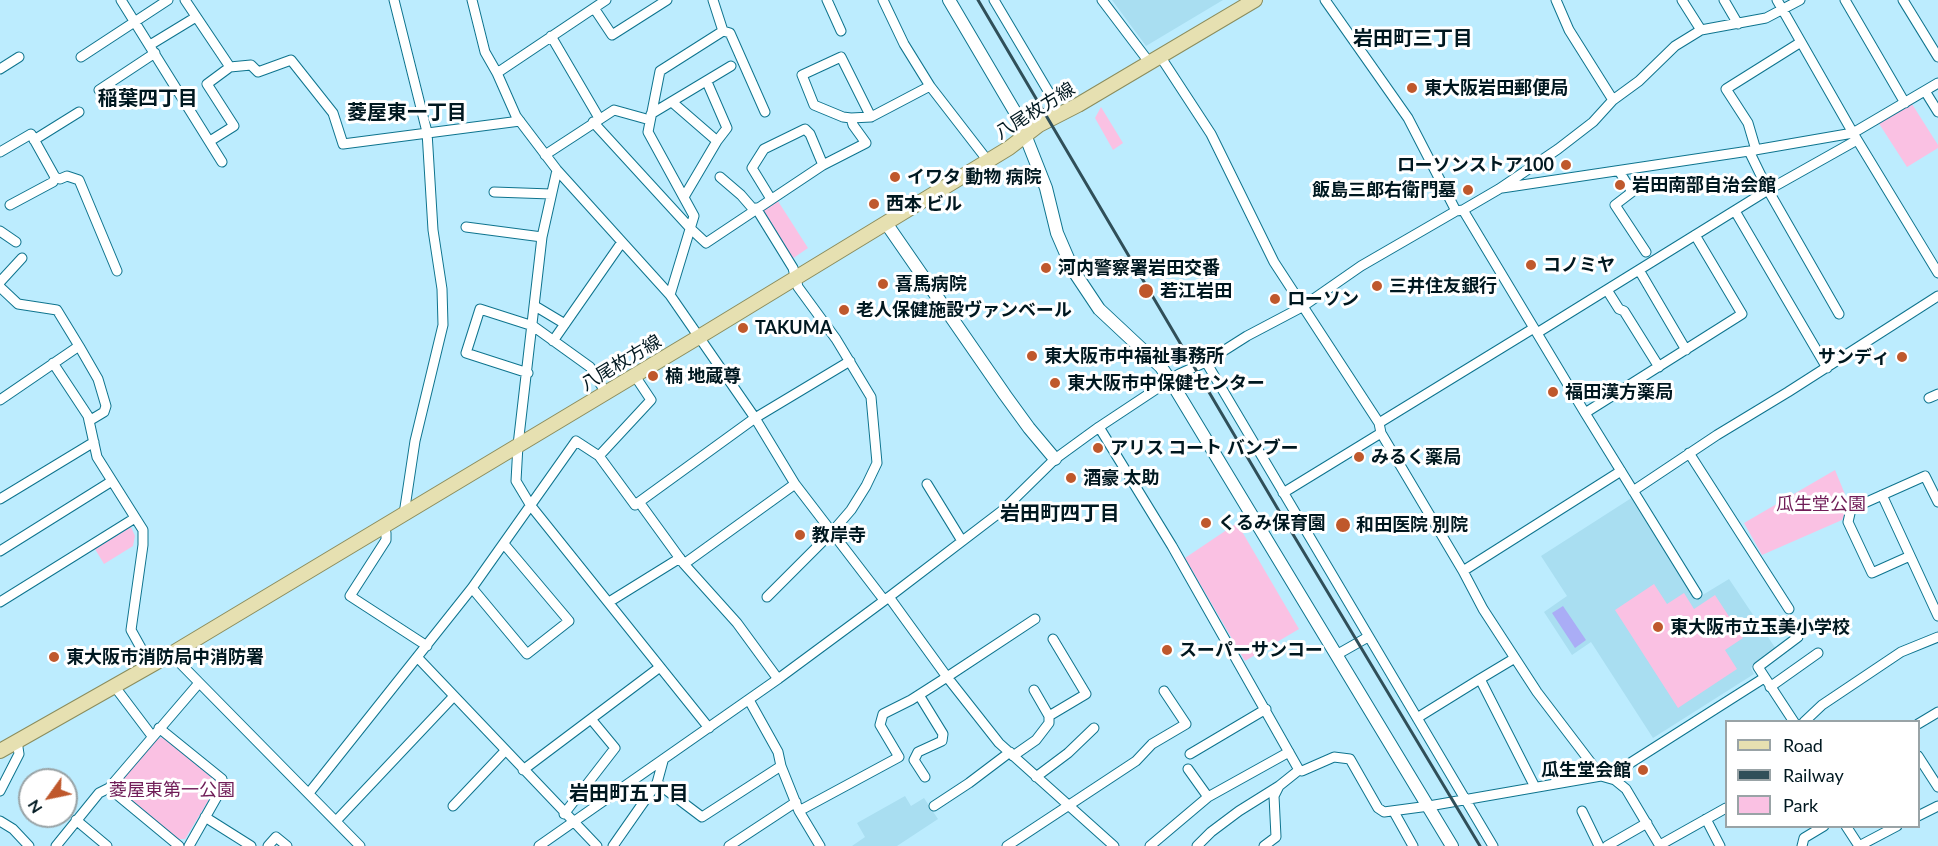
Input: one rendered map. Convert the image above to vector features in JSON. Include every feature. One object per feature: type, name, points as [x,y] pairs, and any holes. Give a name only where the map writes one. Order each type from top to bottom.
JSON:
[{"type":"main road","name":"八尾枚方線","points":[[1,748],[151,666],[988,161],[1039,125],[1078,105],[1255,0]]},
{"type":"street","points":[[121,0],[222,162]]},
{"type":"street","points":[[81,57],[168,0]]},
{"type":"street","points":[[185,0],[230,67]]},
{"type":"street","points":[[394,0],[427,132],[433,230],[442,289],[443,325],[416,441],[404,514]]},
{"type":"street","points":[[472,0],[484,52],[497,73],[520,122],[544,155],[670,295],[755,418],[795,484],[999,743],[1114,846]]},
{"type":"street","points":[[497,73],[606,0]]},
{"type":"street","points":[[594,8],[612,35],[667,0]]},
{"type":"street","points":[[713,0],[723,32]]},
{"type":"street","points":[[827,0],[841,31]]},
{"type":"street","points":[[883,0],[904,44],[930,86],[988,161]]},
{"type":"street","points":[[949,0],[1018,117],[1046,188],[1057,233],[1073,270],[1099,309],[1161,367],[1170,380],[1338,654],[1452,846]]},
{"type":"street","points":[[994,0],[1054,101]]},
{"type":"street","points":[[1102,0],[1154,59],[1211,134],[1274,262],[1379,423],[1381,433],[1483,609],[1537,692],[1601,776]]},
{"type":"street","points":[[1325,0],[1408,118],[1459,210],[1536,330],[1697,594]]},
{"type":"street","points":[[1556,0],[1569,30],[1612,100]]},
{"type":"street","points":[[1682,0],[1701,30]]},
{"type":"street","points":[[1724,0],[1738,24]]},
{"type":"street","points":[[1777,0],[1855,136],[1938,273]]},
{"type":"street","points":[[539,846],[778,679],[1003,510],[1055,459],[1099,427],[1170,380],[1302,307],[1361,266],[1499,189],[1593,122],[1612,100],[1640,81],[1675,46],[1701,30],[1766,18],[1800,0]]},
{"type":"street","points":[[1845,0],[1905,103]]},
{"type":"street","points":[[1903,0],[1938,57]]},
{"type":"street","points":[[99,90],[196,16]]},
{"type":"street","points":[[670,295],[694,216],[648,132],[660,71],[723,32],[730,33],[765,112]]},
{"type":"street","points":[[551,36],[596,120],[691,230],[706,243],[823,165],[866,143],[853,125],[851,118]]},
{"type":"street","points":[[1801,42],[1726,89],[1748,123],[1753,151],[1768,190],[1839,314]]},
{"type":"street","points":[[0,69],[19,57]]},
{"type":"street","points":[[871,117],[841,57],[801,75],[814,105],[851,118],[871,117],[930,86]]},
{"type":"street","points":[[210,141],[234,126],[207,84],[230,67],[251,64],[258,72],[291,60],[333,113],[343,144],[520,122]]},
{"type":"street","points":[[544,155],[614,110],[651,117],[731,66]]},
{"type":"street","points":[[684,197],[727,128],[707,82]]},
{"type":"street","points":[[1379,423],[1607,290],[1938,83]]},
{"type":"street","points":[[1925,91],[1938,112]]},
{"type":"street","points":[[672,102],[717,141]]},
{"type":"street","points":[[34,140],[79,112]]},
{"type":"street","points":[[771,199],[752,168],[764,148],[805,129],[810,134],[823,165]]},
{"type":"street","points":[[0,153],[31,134],[55,177],[60,179],[67,176],[79,180],[117,271]]},
{"type":"street","points":[[1499,189],[1855,136]]},
{"type":"street","points":[[557,170],[542,237],[518,445],[516,481],[531,506],[709,728]]},
{"type":"street","points":[[1619,171],[1632,192],[1615,205],[1646,252]]},
{"type":"street","points":[[10,205],[53,182],[55,177]]},
{"type":"street","points":[[720,177],[755,209],[793,268],[798,287],[836,339],[872,398],[877,463],[866,486],[832,532],[767,597]]},
{"type":"street","points":[[494,192],[551,194]]},
{"type":"street","points":[[1735,211],[1827,368]]},
{"type":"street","points":[[886,223],[1005,395],[1055,459]]},
{"type":"street","points":[[466,227],[542,237]]},
{"type":"street","points":[[0,231],[16,243]]},
{"type":"street","points":[[1585,413],[1742,314],[1695,235]]},
{"type":"street","points":[[553,340],[622,242]]},
{"type":"street","points":[[0,282],[22,258]]},
{"type":"street","points":[[1639,270],[1686,350]]},
{"type":"street","points":[[0,287],[18,304],[57,310],[98,379],[106,406],[104,412],[89,422]]},
{"type":"street","points":[[1607,290],[1619,309],[1624,311],[1659,367]]},
{"type":"street","points":[[1633,491],[1689,453],[1938,296]]},
{"type":"street","points":[[535,306],[565,324]]},
{"type":"street","points":[[528,373],[466,353],[480,309],[533,326],[590,367],[606,393]]},
{"type":"street","points":[[0,400],[79,346]]},
{"type":"street","points":[[309,793],[472,588],[576,441],[599,456],[636,505],[755,418],[850,361]]},
{"type":"street","points":[[1206,362],[1493,846]]},
{"type":"street","points":[[53,363],[88,416],[97,457],[142,530],[143,545],[131,630],[151,666]]},
{"type":"street","points":[[599,456],[651,400],[635,376]]},
{"type":"street","points":[[1099,427],[1172,546],[1299,770]]},
{"type":"street","points":[[1283,493],[1381,433]]},
{"type":"street","points":[[0,499],[93,442]]},
{"type":"street","points":[[1689,453],[1789,609]]},
{"type":"street","points":[[1463,572],[1621,471]]},
{"type":"street","points":[[1910,556],[1872,573],[1848,522],[1851,509],[1925,476],[1938,502]]},
{"type":"street","points":[[0,551],[112,482]]},
{"type":"street","points":[[609,602],[682,561],[795,484]]},
{"type":"street","points":[[927,484],[962,541]]},
{"type":"street","points":[[1882,495],[1938,616]]},
{"type":"street","points":[[639,502],[682,561],[737,623],[778,679]]},
{"type":"street","points":[[0,602],[135,518]]},
{"type":"street","points":[[382,527],[386,533],[386,540],[350,596],[427,646]]},
{"type":"street","points":[[472,588],[527,654],[569,621],[504,544]]},
{"type":"street","points":[[729,846],[797,806],[899,757],[880,725],[883,714],[947,677],[1035,619]]},
{"type":"street","points":[[1338,654],[1368,637]]},
{"type":"street","points":[[1793,720],[1758,667],[1798,637]]},
{"type":"street","points":[[1806,720],[1822,705],[1901,652],[1938,637]]},
{"type":"street","points":[[1049,716],[1086,694],[1053,639]]},
{"type":"street","points":[[1770,687],[1818,653]]},
{"type":"street","points":[[171,654],[309,793],[357,845]]},
{"type":"street","points":[[418,658],[522,770],[597,846]]},
{"type":"street","points":[[1417,718],[1515,658]]},
{"type":"street","points":[[522,770],[660,667]]},
{"type":"street","points":[[1615,780],[1624,767],[1764,678]]},
{"type":"street","points":[[1480,679],[1535,787]]},
{"type":"street","points":[[78,818],[99,793],[109,788],[199,683]]},
{"type":"street","points":[[114,687],[152,736]]},
{"type":"street","points":[[934,807],[1011,754],[1036,740],[1049,723],[1049,716],[1034,690]]},
{"type":"street","points":[[1007,846],[1069,807],[1136,761],[1152,744],[1186,724],[1164,691]]},
{"type":"street","points":[[919,694],[943,734],[942,741],[918,752],[914,760],[925,777]]},
{"type":"street","points":[[336,822],[454,696]]},
{"type":"street","points":[[749,700],[778,752],[781,766],[797,806],[820,846]]},
{"type":"street","points":[[1190,754],[1266,709]]},
{"type":"street","points":[[1920,723],[1938,712]]},
{"type":"street","points":[[564,814],[615,748],[591,719]]},
{"type":"street","points":[[159,728],[222,779],[223,786],[189,846]]},
{"type":"street","points":[[1036,777],[1068,753],[1095,728]]},
{"type":"street","points":[[0,791],[19,754],[17,741]]},
{"type":"street","points":[[453,806],[505,751]]},
{"type":"street","points":[[1150,846],[1208,797],[1289,752]]},
{"type":"street","points":[[1197,846],[1239,811],[1279,786],[1299,770],[1302,771],[1334,757],[1350,759],[1378,808],[1384,812],[1601,776],[1615,780],[1626,789],[1660,845],[1725,809]]},
{"type":"street","points":[[1920,759],[1938,787]]},
{"type":"street","points":[[613,846],[657,783],[663,761]]},
{"type":"street","points":[[657,783],[702,817],[781,766]]},
{"type":"street","points":[[1188,770],[1208,797]]},
{"type":"street","points":[[1264,846],[1276,837],[1274,796],[1279,786]]},
{"type":"street","points":[[109,788],[180,846]]},
{"type":"street","points":[[1920,815],[1938,806]]},
{"type":"street","points":[[1582,811],[1599,846]]},
{"type":"street","points":[[1394,812],[1413,846]]},
{"type":"street","points":[[205,817],[251,846]]},
{"type":"street","points":[[1706,819],[1720,846]]},
{"type":"street","points":[[0,821],[29,846]]},
{"type":"street","points":[[78,822],[107,846]]},
{"type":"street","points":[[1607,846],[1647,823]]},
{"type":"street","points":[[56,846],[70,828]]},
{"type":"street","points":[[1802,846],[1804,838],[1821,828]]},
{"type":"street","points":[[1847,828],[1859,846],[1893,828]]},
{"type":"street","points":[[268,846],[276,837],[287,846]]},
{"type":"shaded area","points":[[1112,0],[1223,0],[1146,46]]},
{"type":"shaded area","name":"東大阪市立玉美小学校","points":[[1633,497],[1696,599],[1729,579],[1776,649],[1751,668],[1754,674],[1653,738],[1591,642],[1572,655],[1544,612],[1567,596],[1541,556]]},
{"type":"shaded area","points":[[905,796],[911,806],[924,798],[938,819],[897,846],[852,846],[865,837],[857,823]]},
{"type":"green space","points":[[1912,104],[1938,148],[1907,167],[1878,122]]},
{"type":"green space","points":[[1101,107],[1123,143],[1113,150],[1095,118]]},
{"type":"green space","points":[[776,198],[808,248],[792,259],[760,209]]},
{"type":"green space","name":"瓜生堂公園","points":[[1835,470],[1849,504],[1842,520],[1762,555],[1744,523]]},
{"type":"green space","points":[[1237,523],[1299,629],[1245,661],[1185,558]]},
{"type":"green space","points":[[131,527],[135,536],[133,546],[104,564],[95,549]]},
{"type":"green space","points":[[1654,584],[1667,604],[1684,593],[1694,609],[1715,595],[1743,638],[1725,650],[1737,669],[1678,708],[1615,610]]},
{"type":"green space","name":"菱屋東第一公園","points":[[163,737],[216,781],[216,788],[185,839],[174,839],[120,793],[117,785],[155,740]]},
{"type":"water","points":[[1563,606],[1586,640],[1575,648],[1552,613]]},
{"type":"railway","points":[[978,0],[1282,516],[1480,846]]},
{"type":"place","name":"東大阪岩田郵便局","points":[[1412,88]]},
{"type":"place","name":"ローソンストア100","points":[[1566,165]]},
{"type":"place","name":"イワタ 動物 病院","points":[[895,177]]},
{"type":"place","name":"岩田南部自治会館","points":[[1620,185]]},
{"type":"place","name":"飯島三郎右衛門墓","points":[[1468,190]]},
{"type":"place","name":"西本 ビル","points":[[874,204]]},
{"type":"place","name":"コノミヤ","points":[[1531,265]]},
{"type":"place","name":"河内警察署岩田交番","points":[[1046,268]]},
{"type":"place","name":"喜馬病院","points":[[883,284]]},
{"type":"place","name":"三井住友銀行","points":[[1377,286]]},
{"type":"place","name":"若江岩田","points":[[1146,291]]},
{"type":"place","name":"ローソン","points":[[1275,299]]},
{"type":"place","name":"老人保健施設ヴァンベール","points":[[844,310]]},
{"type":"place","name":"TAKUMA","points":[[743,328]]},
{"type":"place","name":"東大阪市中福祉事務所","points":[[1032,356]]},
{"type":"place","name":"サンディ","points":[[1902,357]]},
{"type":"place","name":"楠 地蔵尊","points":[[653,376]]},
{"type":"place","name":"東大阪市中保健センター","points":[[1055,383]]},
{"type":"place","name":"福田漢方薬局","points":[[1553,392]]},
{"type":"place","name":"アリス コート バンブー","points":[[1098,448]]},
{"type":"place","name":"みるく薬局","points":[[1359,457]]},
{"type":"place","name":"酒豪 太助","points":[[1071,478]]},
{"type":"place","name":"くるみ保育園","points":[[1206,523]]},
{"type":"place","name":"和田医院 別院","points":[[1343,525]]},
{"type":"place","name":"教岸寺","points":[[800,535]]},
{"type":"place","name":"東大阪市立玉美小学校","points":[[1658,627]]},
{"type":"place","name":"スーパーサンコー","points":[[1167,650]]},
{"type":"place","name":"東大阪市消防局中消防署","points":[[54,657]]},
{"type":"place","name":"瓜生堂会館","points":[[1643,770]]},
{"type":"district","name":"岩田町三丁目","points":[[1413,39]]},
{"type":"district","name":"稲葉四丁目","points":[[148,99]]},
{"type":"district","name":"菱屋東一丁目","points":[[407,113]]},
{"type":"district","name":"岩田町四丁目","points":[[1060,514]]},
{"type":"district","name":"岩田町五丁目","points":[[629,794]]}]
